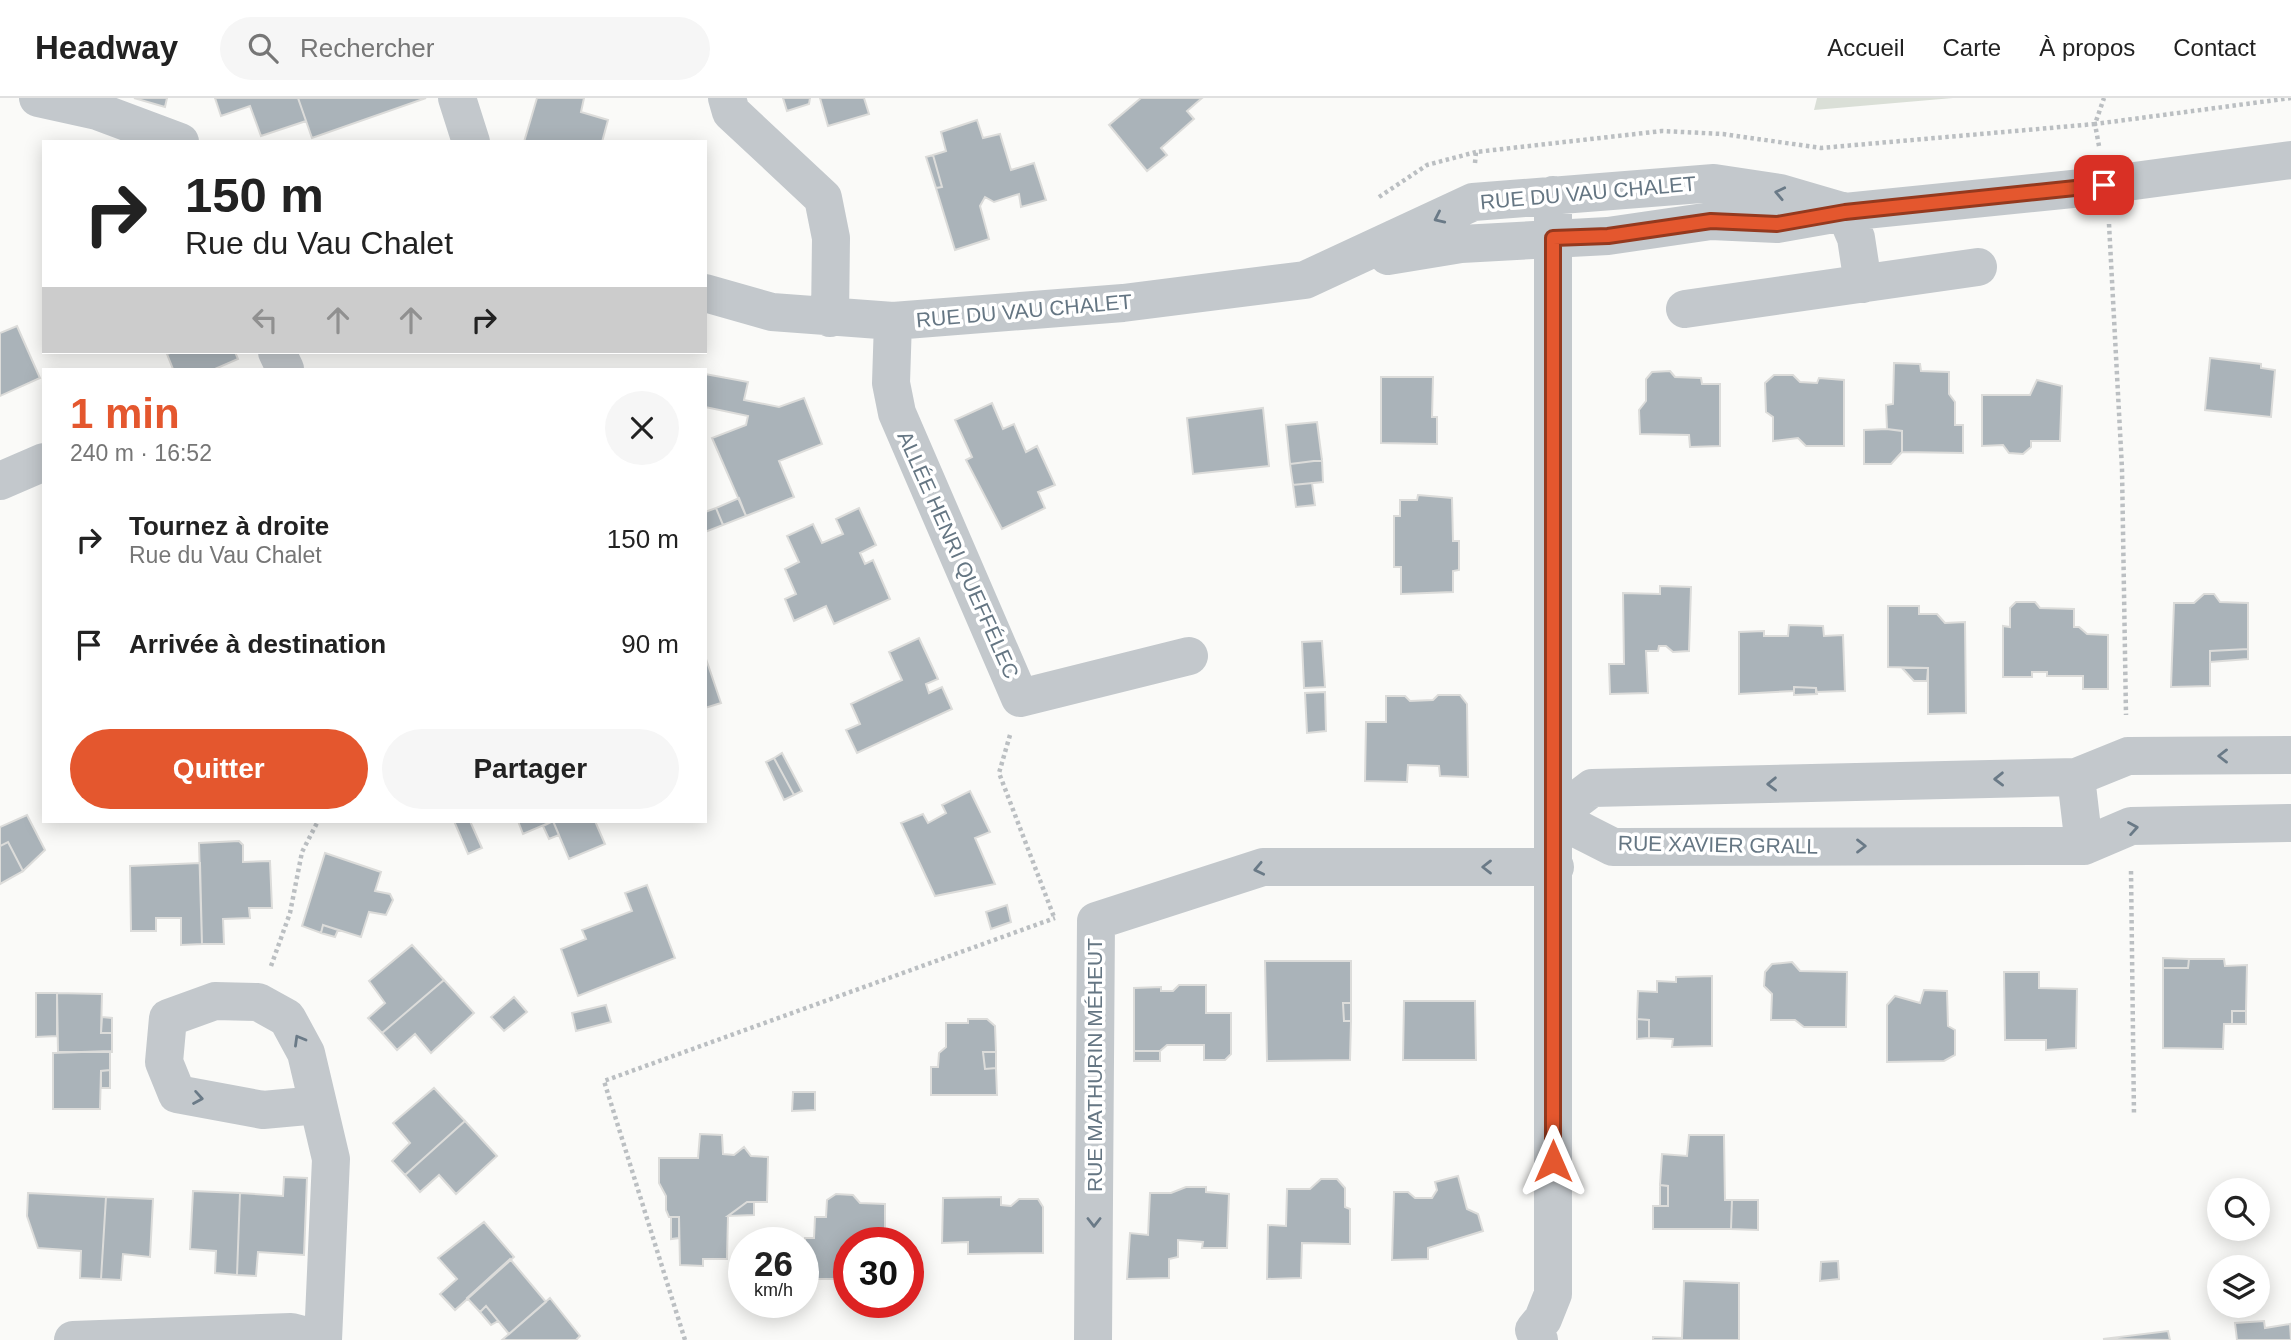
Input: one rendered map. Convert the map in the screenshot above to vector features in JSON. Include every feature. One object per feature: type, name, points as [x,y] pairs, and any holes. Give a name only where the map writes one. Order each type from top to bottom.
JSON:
[{"type":"street","points":[[457,98],[470,140]]},
{"type":"street","points":[[727,98],[732,112],[822,198],[831,237],[830,318]]},
{"type":"street","points":[[57,101],[97,111],[175,140]]},
{"type":"street","name":"RUE DU VAU CHALET","points":[[1342,264],[1461,244],[1608,236],[1711,221],[1777,224],[1845,212],[2104,185],[2291,160]]},
{"type":"street","name":"RUE DU VAU CHALET","points":[[707,294],[772,312],[893,321],[1123,303],[1306,280],[1473,202],[1714,183],[1780,193],[1845,212]]},
{"type":"street","points":[[1531,1337],[1543,1319],[1553,1294],[1553,195]]},
{"type":"street","points":[[1845,212],[1856,239],[1863,284]]},
{"type":"street","points":[[1685,309],[1978,267]]},
{"type":"street","name":"ALLÉE HENRI QUEFFÉLEC","points":[[893,321],[891,383],[897,413],[1020,698],[1189,656]]},
{"type":"street","points":[[0,481],[42,463]]},
{"type":"street","points":[[1555,817],[1592,788],[2076,777],[2128,756],[2291,755]]},
{"type":"street","points":[[2076,777],[2084,846]]},
{"type":"street","name":"RUE XAVIER GRALL","points":[[1555,817],[1613,847],[2084,846],[2131,826],[2291,822]]},
{"type":"street","name":"RUE MATHURIN MÉHEUT","points":[[1093,1340],[1096,921],[1263,867],[1555,867]]},
{"type":"street","points":[[72,1340],[291,1332],[323,1340],[331,1159],[306,1053],[287,1018],[258,1002],[215,1001],[168,1018],[164,1062],[177,1094],[264,1110],[318,1105]]},
{"type":"path","points":[[2104,98],[2095,124],[2110,230],[2122,469],[2128,756]]},
{"type":"path","points":[[2095,124],[2291,98]]},
{"type":"path","points":[[1020,698],[999,773],[1055,918]]},
{"type":"path","points":[[258,1002],[290,913],[302,852],[317,823]]},
{"type":"path","points":[[2131,826],[2134,1115]]},
{"type":"path","points":[[685,1340],[604,1081],[1055,918],[1096,921]]},
{"type":"shaded area","points":[[1817,98],[1953,98],[1814,110]]},
{"type":"building","points":[[134,98],[167,98],[165,107]]},
{"type":"building","points":[[215,98],[298,98],[306,121],[261,136],[250,106],[221,116]]},
{"type":"building","points":[[298,98],[426,98],[312,138]]},
{"type":"building","points":[[537,98],[584,98],[581,112],[608,120],[603,140],[525,140]]},
{"type":"building","points":[[783,98],[810,98],[809,104],[787,111]]},
{"type":"building","points":[[820,98],[864,98],[869,114],[828,126]]},
{"type":"building","points":[[1141,98],[1202,98],[1187,111],[1194,119],[1161,148],[1167,155],[1147,171],[1109,125]]},
{"type":"building","points":[[977,120],[983,138],[1000,134],[1011,170],[1034,163],[1046,200],[1021,207],[1019,194],[994,202],[985,197],[980,206],[989,239],[955,250],[936,188],[942,187],[933,155],[946,151],[941,132]]},
{"type":"building","points":[[933,155],[942,187],[936,188],[926,157]]},
{"type":"building","points":[[17,326],[40,378],[0,396],[0,333]]},
{"type":"building","points":[[167,354],[236,354],[238,359],[217,368],[173,368]]},
{"type":"building","points":[[2210,358],[2261,364],[2261,368],[2275,370],[2271,417],[2205,410]]},
{"type":"building","points":[[1894,363],[1920,364],[1921,371],[1949,372],[1949,394],[1955,402],[1955,425],[1963,425],[1963,453],[1902,452],[1902,431],[1887,429],[1886,405],[1893,404]]},
{"type":"building","points":[[1670,371],[1675,377],[1701,378],[1702,384],[1720,384],[1720,446],[1690,447],[1689,435],[1640,434],[1639,410],[1646,401],[1646,379],[1652,372]]},
{"type":"building","points":[[707,374],[748,382],[744,400],[779,407],[804,398],[822,444],[779,461],[794,497],[746,516],[712,438],[746,425],[748,416],[707,407]]},
{"type":"building","points":[[1774,375],[1793,375],[1800,382],[1817,383],[1819,378],[1844,380],[1844,446],[1806,446],[1798,438],[1773,441],[1773,417],[1766,412],[1765,383]]},
{"type":"building","points":[[1381,377],[1433,377],[1432,417],[1437,417],[1437,444],[1381,443]]},
{"type":"building","points":[[2037,380],[2062,386],[2060,441],[2031,441],[2031,447],[2023,454],[2009,453],[2003,445],[1982,446],[1982,395],[2030,395]]},
{"type":"building","points":[[992,403],[1003,429],[1014,424],[1026,452],[1037,446],[1055,485],[1038,492],[1045,508],[1002,529],[966,460],[972,457],[955,420]]},
{"type":"building","points":[[1263,408],[1269,466],[1193,474],[1187,418]]},
{"type":"building","points":[[1317,422],[1322,460],[1290,464],[1286,425]]},
{"type":"building","points":[[1864,430],[1902,431],[1902,452],[1891,464],[1864,464]]},
{"type":"building","points":[[1322,460],[1323,482],[1293,485],[1290,464]]},
{"type":"building","points":[[1312,483],[1315,505],[1296,507],[1293,485]]},
{"type":"building","points":[[1418,495],[1452,498],[1453,541],[1459,541],[1459,570],[1453,571],[1453,592],[1401,594],[1401,567],[1394,567],[1394,516],[1400,516],[1400,500],[1417,500]]},
{"type":"building","points":[[739,498],[746,516],[723,525],[716,508]]},
{"type":"building","points":[[716,508],[723,525],[707,531],[707,511]]},
{"type":"building","points":[[859,508],[876,545],[860,553],[865,564],[873,560],[890,599],[834,624],[826,606],[794,621],[785,599],[796,594],[785,569],[799,562],[787,536],[813,524],[822,543],[843,534],[836,519]]},
{"type":"building","points":[[1660,586],[1691,587],[1689,651],[1673,652],[1666,646],[1659,646],[1658,651],[1646,651],[1648,693],[1610,694],[1609,664],[1624,664],[1623,593],[1660,594]]},
{"type":"building","points":[[2204,594],[2214,594],[2220,602],[2248,603],[2248,649],[2210,651],[2210,686],[2171,687],[2174,603],[2194,603]]},
{"type":"building","points":[[2016,602],[2035,602],[2040,608],[2074,609],[2074,627],[2079,627],[2087,634],[2108,635],[2108,689],[2083,689],[2083,676],[2047,676],[2047,672],[2032,672],[2032,677],[2003,677],[2003,626],[2010,627],[2010,608]]},
{"type":"building","points":[[1888,606],[1919,606],[1919,614],[1937,614],[1945,623],[1965,622],[1966,713],[1928,714],[1928,668],[1888,667]]},
{"type":"building","points":[[1789,625],[1823,626],[1824,636],[1843,635],[1845,691],[1816,692],[1816,688],[1794,687],[1794,691],[1739,694],[1739,632],[1764,631],[1764,636],[1788,636]]},
{"type":"building","points":[[919,638],[938,679],[926,684],[929,693],[942,687],[952,709],[857,753],[846,730],[860,724],[851,704],[902,680],[889,652]]},
{"type":"building","points":[[1322,641],[1325,687],[1304,688],[1302,642]]},
{"type":"building","points":[[2248,649],[2248,659],[2210,662],[2210,651]]},
{"type":"building","points":[[707,662],[721,703],[707,707]]},
{"type":"building","points":[[1902,668],[1928,668],[1927,681],[1914,681]]},
{"type":"building","points":[[1794,687],[1816,688],[1817,694],[1794,695]]},
{"type":"building","points":[[1325,692],[1326,731],[1307,733],[1305,693]]},
{"type":"building","points":[[1438,695],[1460,695],[1467,704],[1468,777],[1440,776],[1439,766],[1408,765],[1407,782],[1365,781],[1366,722],[1386,722],[1386,696],[1405,696],[1410,701],[1433,700]]},
{"type":"building","points":[[782,753],[802,791],[794,795],[774,758]]},
{"type":"building","points":[[774,758],[794,795],[784,800],[766,762]]},
{"type":"building","points":[[970,791],[990,832],[975,838],[995,884],[935,896],[901,823],[923,814],[928,823],[946,813],[942,805]]},
{"type":"building","points":[[27,815],[45,850],[23,871],[8,842],[0,846],[0,827]]},
{"type":"building","points":[[455,823],[471,823],[482,848],[468,854]]},
{"type":"building","points":[[519,823],[548,823],[523,834]]},
{"type":"building","points":[[554,823],[596,823],[605,844],[569,859]]},
{"type":"building","points":[[554,823],[559,835],[549,839],[543,826]]},
{"type":"building","points":[[239,841],[243,845],[243,862],[270,861],[272,908],[249,908],[250,918],[223,919],[224,944],[202,944],[199,843]]},
{"type":"building","points":[[8,842],[23,871],[0,884],[0,846]]},
{"type":"building","points":[[325,853],[381,872],[375,891],[390,894],[393,900],[386,915],[369,912],[361,937],[323,925],[321,933],[302,926]]},
{"type":"building","points":[[200,863],[202,944],[181,945],[181,918],[156,918],[156,931],[131,931],[130,866]]},
{"type":"building","points":[[647,885],[675,958],[578,996],[561,949],[586,939],[582,930],[632,911],[625,893]]},
{"type":"building","points":[[1007,905],[1011,922],[991,929],[986,912]]},
{"type":"building","points":[[323,925],[338,930],[335,937],[321,933]]},
{"type":"building","points":[[412,945],[444,980],[382,1033],[368,1018],[385,1003],[369,981]]},
{"type":"building","points":[[2163,958],[2189,959],[2188,968],[2163,968]]},
{"type":"building","points":[[2189,959],[2224,959],[2225,966],[2247,965],[2246,1011],[2232,1011],[2232,1024],[2224,1024],[2223,1049],[2163,1048],[2163,968],[2188,968]]},
{"type":"building","points":[[1265,961],[1351,961],[1351,1003],[1343,1003],[1344,1021],[1351,1021],[1350,1060],[1267,1061]]},
{"type":"building","points":[[1792,962],[1800,971],[1847,972],[1846,1027],[1804,1027],[1795,1020],[1771,1020],[1772,994],[1764,986],[1765,972],[1772,964]]},
{"type":"building","points":[[2004,972],[2039,972],[2039,988],[2077,989],[2076,1048],[2046,1050],[2046,1040],[2005,1040]]},
{"type":"building","points":[[1712,976],[1712,1046],[1672,1047],[1673,1039],[1649,1038],[1649,1020],[1637,1019],[1638,991],[1657,992],[1657,981],[1676,982],[1676,977]]},
{"type":"building","points":[[444,980],[474,1013],[431,1053],[415,1034],[397,1050],[382,1033]]},
{"type":"building","points":[[1179,985],[1206,985],[1206,1013],[1231,1013],[1231,1054],[1225,1060],[1204,1060],[1204,1045],[1167,1045],[1160,1051],[1134,1051],[1134,988],[1161,987],[1161,991],[1173,991]]},
{"type":"building","points":[[1924,990],[1947,991],[1948,1026],[1955,1030],[1955,1055],[1944,1061],[1887,1062],[1887,1005],[1895,996],[1920,1003]]},
{"type":"building","points":[[36,993],[57,993],[57,1036],[36,1037]]},
{"type":"building","points":[[57,993],[102,994],[101,1033],[112,1033],[112,1052],[58,1052]]},
{"type":"building","points":[[514,997],[527,1012],[504,1031],[491,1017]]},
{"type":"building","points":[[1404,1001],[1475,1001],[1476,1060],[1403,1060]]},
{"type":"building","points":[[1343,1003],[1351,1003],[1351,1021],[1344,1021]]},
{"type":"building","points":[[606,1005],[611,1022],[576,1031],[572,1013]]},
{"type":"building","points":[[2232,1011],[2246,1011],[2246,1024],[2232,1024]]},
{"type":"building","points":[[102,1017],[112,1018],[112,1033],[101,1033]]},
{"type":"building","points":[[968,1019],[987,1019],[995,1026],[996,1052],[983,1052],[985,1069],[996,1068],[997,1095],[931,1095],[931,1067],[938,1067],[939,1053],[946,1047],[946,1023],[968,1023]]},
{"type":"building","points":[[1637,1019],[1649,1020],[1649,1038],[1637,1039]]},
{"type":"building","points":[[110,1051],[110,1070],[101,1071],[100,1109],[53,1109],[53,1053]]},
{"type":"building","points":[[1134,1051],[1160,1051],[1160,1061],[1134,1061]]},
{"type":"building","points":[[983,1052],[996,1052],[996,1068],[985,1069]]},
{"type":"building","points":[[110,1070],[110,1088],[101,1088],[101,1071]]},
{"type":"building","points":[[434,1088],[465,1121],[405,1175],[392,1161],[410,1143],[393,1123]]},
{"type":"building","points":[[793,1092],[815,1092],[815,1110],[792,1111]]},
{"type":"building","points":[[465,1121],[497,1156],[456,1194],[439,1175],[420,1192],[405,1175]]},
{"type":"building","points":[[700,1134],[722,1135],[723,1154],[734,1155],[744,1147],[751,1156],[768,1157],[767,1202],[747,1202],[728,1216],[727,1259],[703,1259],[703,1266],[680,1265],[679,1217],[669,1217],[666,1210],[666,1196],[659,1183],[659,1158],[698,1158]]},
{"type":"building","points":[[1689,1135],[1724,1135],[1725,1200],[1732,1200],[1731,1229],[1653,1229],[1653,1206],[1668,1206],[1668,1186],[1660,1185],[1662,1154],[1687,1156]]},
{"type":"building","points":[[1458,1176],[1467,1209],[1478,1214],[1483,1231],[1428,1248],[1428,1259],[1392,1260],[1394,1192],[1408,1192],[1415,1198],[1432,1198],[1437,1190],[1435,1182]]},
{"type":"building","points":[[284,1177],[307,1178],[304,1255],[258,1252],[256,1276],[237,1275],[240,1193],[283,1196]]},
{"type":"building","points":[[1321,1179],[1337,1179],[1345,1188],[1345,1207],[1350,1209],[1350,1244],[1302,1243],[1301,1278],[1267,1279],[1268,1225],[1286,1226],[1287,1189],[1310,1189]]},
{"type":"building","points":[[1660,1185],[1668,1186],[1668,1206],[1660,1206]]},
{"type":"building","points":[[1186,1187],[1206,1187],[1206,1192],[1229,1194],[1227,1248],[1202,1248],[1203,1242],[1178,1240],[1178,1257],[1169,1259],[1169,1278],[1127,1279],[1130,1233],[1148,1235],[1150,1193],[1171,1193]]},
{"type":"building","points":[[193,1191],[240,1193],[237,1275],[215,1273],[216,1251],[190,1249]]},
{"type":"building","points":[[28,1193],[106,1197],[101,1279],[80,1278],[81,1251],[38,1248],[27,1216]]},
{"type":"building","points":[[836,1194],[853,1195],[860,1203],[885,1204],[885,1227],[833,1227],[833,1279],[819,1279],[819,1227],[815,1227],[815,1217],[826,1217],[827,1200]]},
{"type":"building","points":[[106,1197],[153,1199],[150,1257],[123,1254],[121,1280],[101,1279]]},
{"type":"building","points":[[1001,1197],[1001,1205],[1011,1206],[1019,1199],[1038,1199],[1043,1207],[1043,1253],[968,1254],[968,1242],[942,1243],[943,1198]]},
{"type":"building","points":[[1732,1200],[1758,1200],[1758,1230],[1731,1229]]},
{"type":"building","points":[[747,1202],[754,1202],[754,1215],[728,1216]]},
{"type":"building","points":[[671,1217],[679,1217],[679,1238],[671,1239]]},
{"type":"building","points":[[484,1222],[514,1257],[455,1310],[440,1294],[457,1279],[438,1258]]},
{"type":"building","points":[[510,1259],[546,1302],[509,1334],[486,1306],[480,1312],[467,1298]]},
{"type":"building","points":[[1838,1261],[1839,1279],[1820,1281],[1821,1262]]},
{"type":"building","points":[[1684,1281],[1739,1283],[1739,1340],[1653,1340],[1653,1337],[1682,1338]]},
{"type":"building","points":[[550,1298],[580,1336],[576,1340],[502,1340]]},
{"type":"building","points":[[486,1306],[498,1321],[491,1325],[480,1312]]},
{"type":"building","points":[[2264,1321],[2265,1328],[2290,1324],[2291,1340],[2237,1340],[2235,1323]]},
{"type":"building","points":[[2168,1331],[2170,1340],[2103,1339]]},
{"type":"route","points":[[1553,1161],[1553,238],[1608,236],[1711,221],[1777,224],[1845,212],[2104,185]]}]
